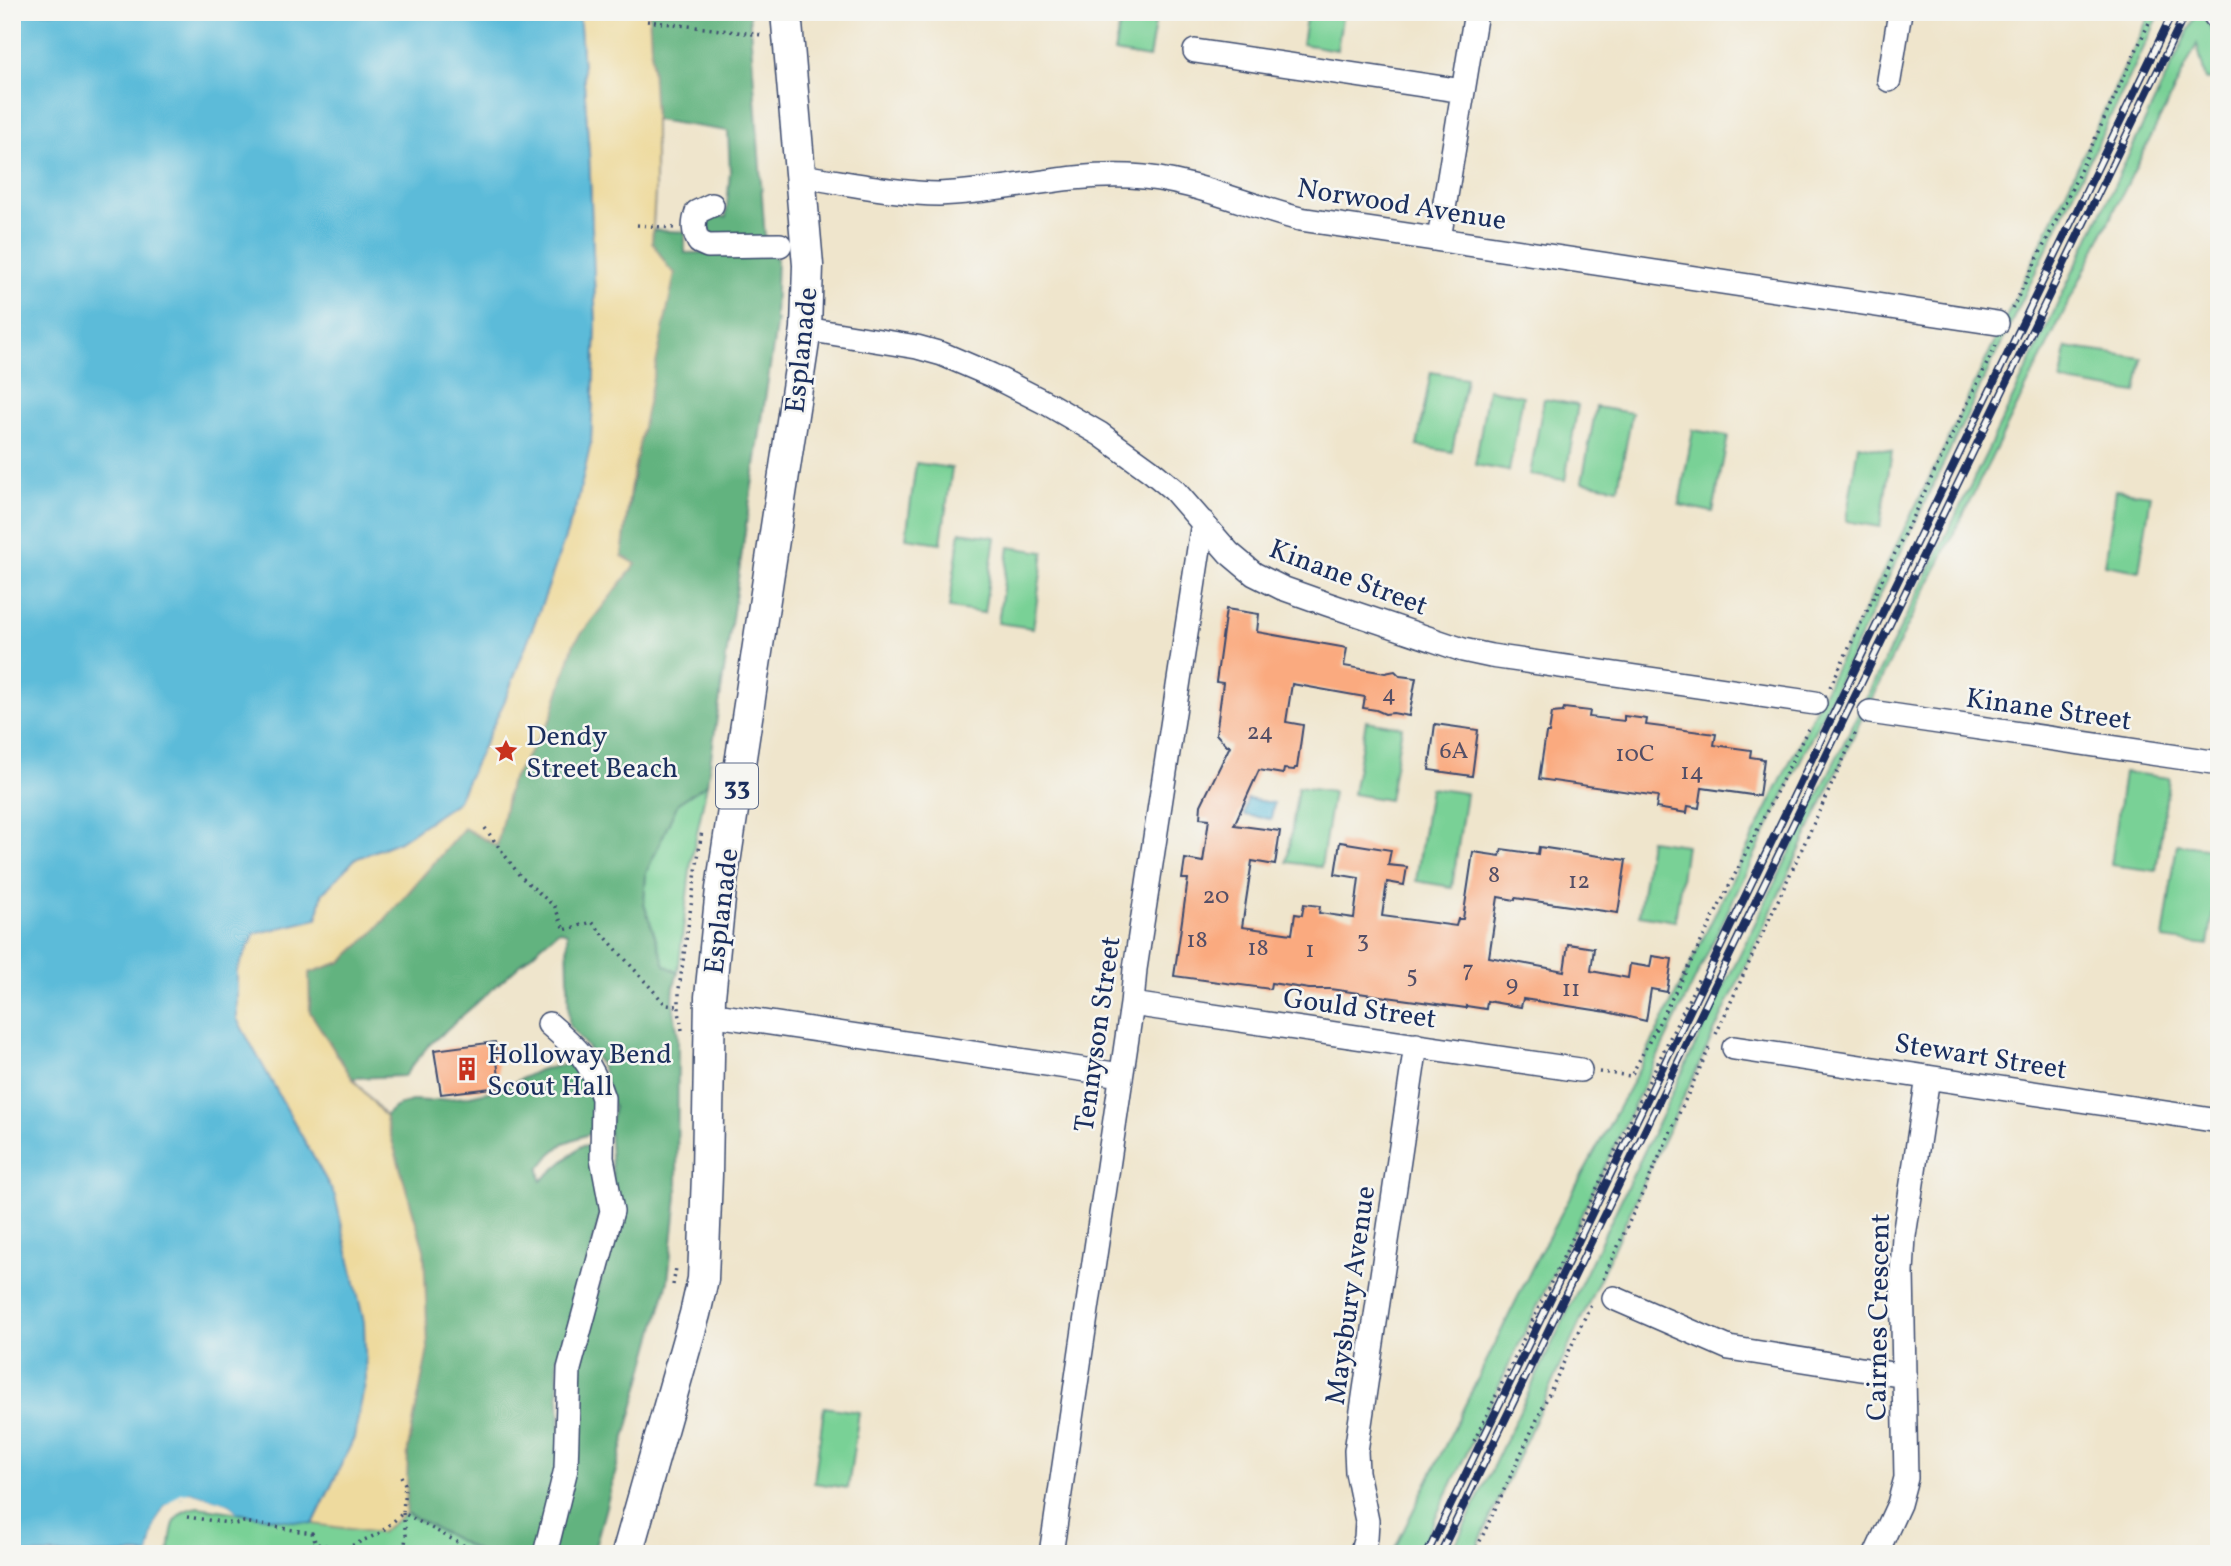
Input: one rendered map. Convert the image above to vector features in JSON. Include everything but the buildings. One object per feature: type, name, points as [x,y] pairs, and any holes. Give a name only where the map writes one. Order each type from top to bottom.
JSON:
[{"type":"main road","name":"Esplanade","points":[[627,1554],[689,1338],[703,1279],[712,968],[721,889],[806,329],[808,265],[786,12]]},
{"type":"street","points":[[1439,239],[1476,12]]},
{"type":"street","points":[[1889,80],[1900,12]]},
{"type":"street","points":[[1195,51],[1463,91]]},
{"type":"street","name":"Norwood Avenue","points":[[801,176],[938,194],[1079,177],[1106,175],[1153,178],[1199,186],[1300,219],[2001,326]]},
{"type":"street","points":[[712,205],[697,212],[694,229],[699,242],[708,246],[780,245]]},
{"type":"street","name":"Kinane Street","points":[[806,329],[880,340],[942,354],[1021,390],[1100,434],[1124,452],[1174,490],[1240,564],[1282,588],[1463,650],[1509,660],[1819,704]]},
{"type":"street","name":"Tennyson Street","points":[[1051,1554],[1203,522]]},
{"type":"street","name":"Kinane Street","points":[[1865,718],[2219,764]]},
{"type":"street","name":"Gould Street","points":[[1132,1004],[1580,1070]]},
{"type":"street","points":[[709,1014],[1121,1075]]},
{"type":"street","points":[[545,1554],[566,1469],[569,1369],[612,1211],[602,1158],[603,1098],[589,1062],[549,1024]]},
{"type":"street","name":"Maysbury Avenue","points":[[1361,1554],[1367,1521],[1357,1472],[1356,1451],[1416,1045]]},
{"type":"street","name":"Stewart Street","points":[[1734,1048],[2219,1121]]},
{"type":"street","name":"Cairnes Crescent","points":[[1876,1554],[1904,1489],[1904,1236],[1928,1077]]},
{"type":"street","points":[[1602,1295],[1729,1348],[1905,1376]]},
{"type":"path","points":[[1580,1070],[1631,1076],[1694,956],[1819,704],[2001,326],[2067,199],[2154,12]]},
{"type":"path","points":[[647,21],[762,35]]},
{"type":"path","points":[[637,226],[694,229]]},
{"type":"path","points":[[1474,1554],[1602,1295],[1865,718]]},
{"type":"path","points":[[485,828],[520,876],[555,907],[564,930],[592,922],[666,1005],[678,1006]]},
{"type":"path","points":[[1474,1441],[1699,978]]},
{"type":"path","points":[[401,1476],[405,1484],[404,1554]]},
{"type":"path","points":[[334,1554],[380,1533],[403,1513]]},
{"type":"path","points":[[403,1513],[480,1554]]},
{"type":"path","points":[[187,1517],[235,1524],[244,1522],[312,1534],[316,1544],[344,1548]]},
{"type":"green space","points":[[649,12],[749,12],[765,239],[712,238],[705,215],[726,217],[730,172],[728,131],[655,120]]},
{"type":"green space","points":[[1122,12],[1157,12],[1149,58],[1114,52]]},
{"type":"green space","points":[[1307,12],[1343,12],[1337,50],[1302,44]]},
{"type":"green space","points":[[2151,12],[2161,12],[1418,1554],[1392,1554],[1536,1260],[1633,1081],[1944,448]]},
{"type":"green space","points":[[2197,12],[2206,20],[2215,35],[2219,78],[2206,80],[2197,44],[1859,724],[1642,1186],[1474,1554],[1451,1554],[1703,1029],[1986,454]]},
{"type":"green space","points":[[653,230],[685,232],[685,253],[765,252],[777,258],[777,320],[707,784],[678,803],[646,873],[644,904],[665,965],[678,973],[673,997],[678,1036],[677,1196],[668,1281],[593,1554],[552,1554],[577,1356],[617,1229],[609,1132],[614,1107],[601,1064],[569,1025],[567,933],[559,930],[428,1046],[404,1076],[352,1078],[310,1012],[309,973],[341,962],[375,931],[464,828],[497,846],[510,783],[551,718],[574,643],[636,564],[622,556],[668,267],[652,242]]},
{"type":"green space","points":[[2066,347],[2142,358],[2136,393],[2061,381]]},
{"type":"green space","points":[[1431,372],[1466,378],[1452,452],[1417,446]]},
{"type":"green space","points":[[1488,389],[1523,396],[1509,471],[1475,465]]},
{"type":"green space","points":[[1544,399],[1578,405],[1565,480],[1530,475]]},
{"type":"green space","points":[[1596,407],[1632,413],[1618,488],[1582,482]]},
{"type":"green space","points":[[1693,430],[1728,436],[1713,512],[1679,505]]},
{"type":"green space","points":[[1858,445],[1892,451],[1880,527],[1846,521]]},
{"type":"green space","points":[[916,463],[952,468],[941,543],[906,538]]},
{"type":"green space","points":[[2116,490],[2151,495],[2139,571],[2105,565]]},
{"type":"green space","points":[[960,532],[995,537],[984,613],[949,608]]},
{"type":"green space","points":[[1009,547],[1044,552],[1033,628],[998,623]]},
{"type":"green space","points":[[1366,721],[1402,727],[1389,800],[1353,794]]},
{"type":"green space","points":[[2124,772],[2169,778],[2156,871],[2111,865]]},
{"type":"green space","points":[[707,784],[691,862],[678,973],[665,966],[644,904],[646,873],[678,803]]},
{"type":"green space","points":[[1298,787],[1333,792],[1321,867],[1287,862]]},
{"type":"green space","points":[[1430,788],[1466,793],[1452,887],[1416,881]]},
{"type":"green space","points":[[1650,840],[1686,845],[1675,921],[1639,915]]},
{"type":"green space","points":[[2177,844],[2219,850],[2219,874],[2208,945],[2163,939]]},
{"type":"green space","points":[[578,1062],[593,1101],[594,1132],[564,1143],[539,1169],[541,1181],[581,1146],[592,1145],[604,1200],[572,1325],[557,1358],[561,1447],[536,1554],[484,1554],[406,1513],[408,1448],[428,1349],[424,1250],[385,1116],[395,1107],[414,1100],[465,1097],[501,1089],[539,1070]]},
{"type":"green space","points":[[824,1407],[859,1412],[848,1488],[814,1483]]},
{"type":"green space","points":[[198,1507],[380,1533],[406,1513],[484,1554],[169,1554],[172,1530],[177,1517]]},
{"type":"sand","name":"Dendy Street Beach","points":[[579,12],[649,12],[655,120],[652,242],[675,273],[630,489],[622,556],[636,564],[574,643],[551,718],[510,783],[497,846],[464,828],[375,931],[341,962],[309,973],[310,1012],[352,1078],[385,1116],[424,1250],[428,1349],[408,1448],[406,1513],[380,1533],[313,1524],[354,1438],[237,1019],[237,970],[254,934],[317,919],[322,894],[355,859],[400,841],[505,700],[546,593],[578,500],[591,442],[596,327],[589,152]]},
{"type":"water","points":[[12,12],[579,12],[589,152],[596,327],[591,442],[578,500],[546,593],[505,700],[457,802],[400,841],[355,859],[322,894],[317,919],[254,934],[237,970],[237,1019],[335,1196],[364,1322],[366,1379],[354,1438],[313,1524],[237,1513],[230,1504],[190,1492],[165,1506],[156,1522],[149,1554],[12,1554]]},
{"type":"water","points":[[1247,799],[1274,803],[1271,819],[1244,815]]},
{"type":"pier","points":[[190,1492],[230,1504],[237,1513],[197,1496],[182,1497],[168,1509],[160,1523],[153,1554],[149,1554],[156,1522],[165,1506],[181,1493]]},
{"type":"railway","points":[[1427,1554],[2173,12]]},
{"type":"railway","points":[[1440,1554],[2186,12]]},
{"type":"place","name":"Dendy Street Beach","points":[[506,751]]},
{"type":"place","name":"Holloway Bend Scout Hall","points":[[467,1069]]}]
